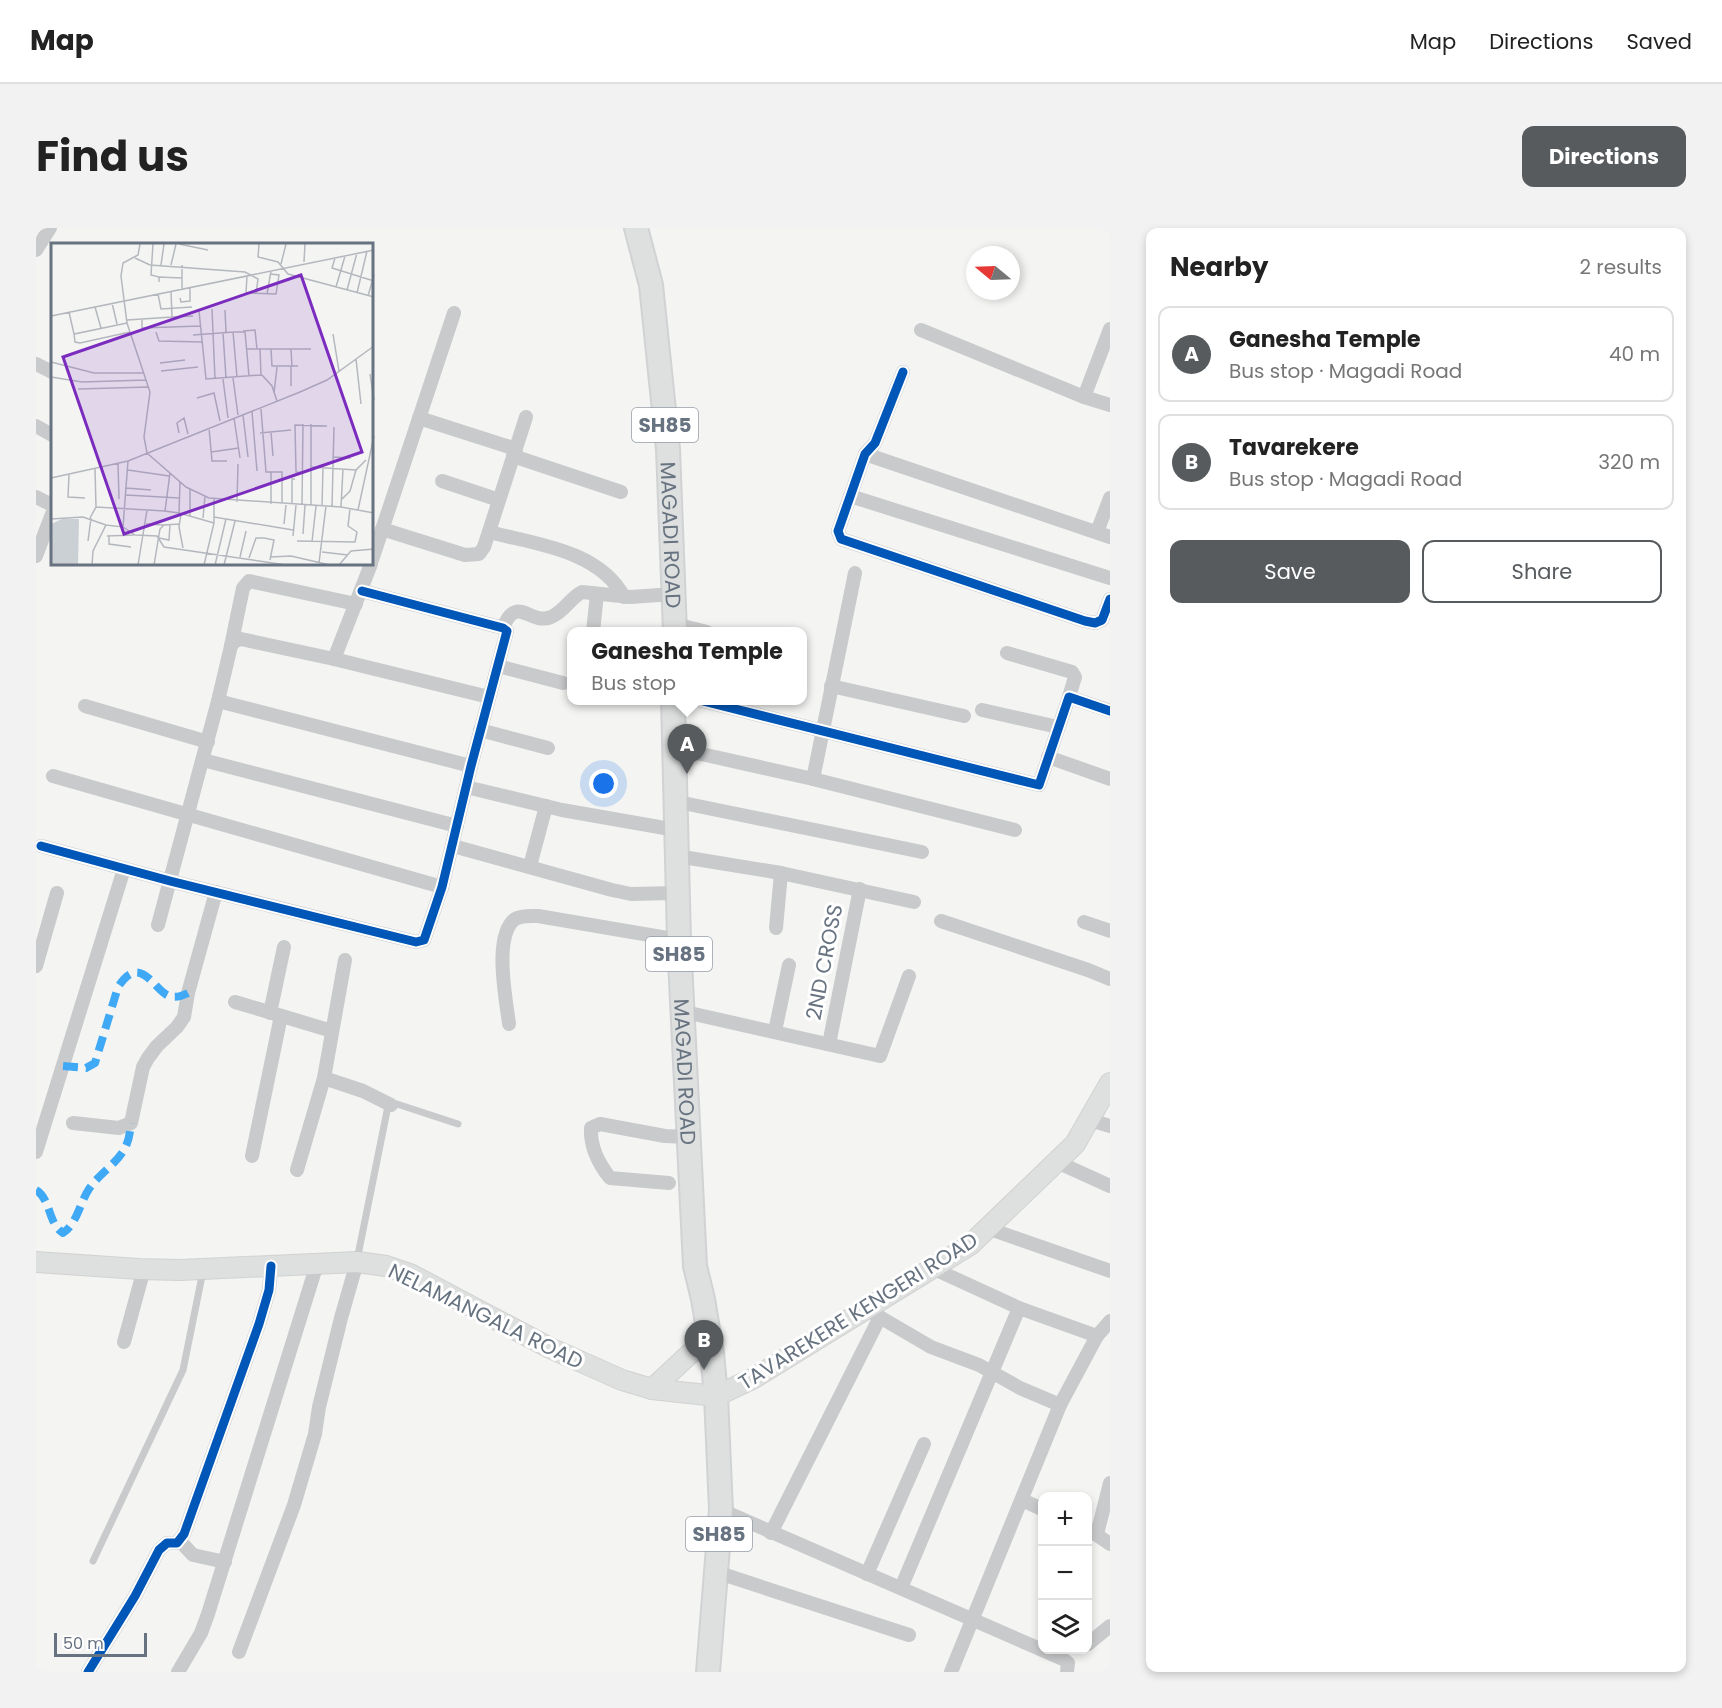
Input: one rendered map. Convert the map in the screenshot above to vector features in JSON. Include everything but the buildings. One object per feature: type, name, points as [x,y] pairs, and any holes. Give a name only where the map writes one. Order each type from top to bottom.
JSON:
[{"type":"main road","name":"MAGADI ROAD","points":[[636,228],[651,285],[668,449],[675,627]]},
{"type":"main road","name":"MAGADI ROAD","points":[[673,705],[677,893],[687,1137],[706,1268],[703,1299],[716,1396],[721,1510],[708,1672]]},
{"type":"main road","name":"MAGADI ROAD","points":[[686,705],[698,1206]]},
{"type":"main road","name":"TAVAREKERE KENGERI ROAD","points":[[716,1396],[754,1378],[873,1313],[932,1268],[970,1245],[1076,1144],[1110,1083]]},
{"type":"main road","name":"NELAMANGALA ROAD","points":[[36,1262],[144,1269],[204,1269],[357,1262],[386,1266],[412,1275],[550,1348],[622,1380],[652,1389],[716,1396]]},
{"type":"main road","points":[[652,1389],[709,1336]]},
{"type":"street","points":[[36,250],[50,228]]},
{"type":"street","points":[[374,553],[454,313]]},
{"type":"street","points":[[1084,397],[1110,329]]},
{"type":"street","points":[[921,330],[1084,397],[1110,405]]},
{"type":"street","points":[[36,364],[51,372]]},
{"type":"street","points":[[903,372],[875,443],[865,454],[838,531],[842,539],[1095,623],[1102,620],[1110,599]]},
{"type":"street","points":[[382,529],[471,556],[481,552],[526,417]]},
{"type":"street","points":[[418,418],[621,492]]},
{"type":"street","points":[[36,426],[51,434]]},
{"type":"street","points":[[865,454],[1103,534],[1110,498]]},
{"type":"street","points":[[442,481],[499,500]]},
{"type":"street","points":[[850,496],[1110,578]]},
{"type":"street","points":[[36,497],[51,504]]},
{"type":"street","points":[[36,555],[51,517]]},
{"type":"street","points":[[489,531],[580,557],[613,580],[624,597]]},
{"type":"street","points":[[334,659],[370,566]]},
{"type":"street","points":[[813,779],[855,573]]},
{"type":"street","points":[[158,925],[208,742],[243,588],[249,581],[356,604]]},
{"type":"street","points":[[41,846],[170,881],[421,942],[427,936],[442,887],[480,730],[507,633],[503,628],[362,591]]},
{"type":"street","points":[[503,628],[509,615],[514,612],[543,619],[550,618],[582,592],[624,597],[674,594]]},
{"type":"street","points":[[594,627],[597,594]]},
{"type":"street","points":[[231,646],[235,641],[249,640],[489,697]]},
{"type":"street","points":[[719,705],[1039,785],[1075,677],[1072,672],[1007,653]]},
{"type":"street","points":[[498,666],[563,683]]},
{"type":"street","points":[[831,686],[964,717]]},
{"type":"street","points":[[1069,698],[1110,711]]},
{"type":"street","points":[[218,701],[471,766]]},
{"type":"street","points":[[85,706],[208,742]]},
{"type":"street","points":[[982,710],[1058,727]]},
{"type":"street","points":[[480,730],[548,748]]},
{"type":"street","points":[[688,751],[813,779],[1015,830]]},
{"type":"street","points":[[1048,757],[1110,779]]},
{"type":"street","points":[[203,760],[457,826]]},
{"type":"street","points":[[53,776],[442,887]]},
{"type":"street","points":[[466,787],[546,806],[676,830]]},
{"type":"street","points":[[688,804],[922,852]]},
{"type":"street","points":[[530,866],[546,806]]},
{"type":"street","points":[[453,846],[632,894],[677,893]]},
{"type":"street","points":[[689,858],[781,873],[914,902]]},
{"type":"street","points":[[36,1152],[124,869]]},
{"type":"street","points":[[776,928],[781,873]]},
{"type":"street","name":"2ND CROSS","points":[[829,1044],[860,889]]},
{"type":"street","points":[[73,1123],[119,1128],[131,1123],[143,1067],[157,1046],[184,1017],[188,993],[216,892]]},
{"type":"street","points":[[36,966],[57,893]]},
{"type":"street","points":[[509,1024],[502,961],[508,929],[516,919],[538,916],[679,940]]},
{"type":"street","points":[[941,921],[1110,979]]},
{"type":"street","points":[[1084,922],[1110,931]]},
{"type":"street","points":[[252,1156],[276,1014],[284,947]]},
{"type":"street","points":[[297,1170],[324,1078],[345,960]]},
{"type":"street","points":[[775,1032],[789,965]]},
{"type":"street","points":[[694,1014],[880,1056],[909,976]]},
{"type":"street","points":[[235,1002],[332,1031]]},
{"type":"street","points":[[324,1078],[363,1091],[391,1105]]},
{"type":"street","points":[[1090,1120],[1110,1126]]},
{"type":"street","points":[[669,1183],[609,1178],[601,1167],[591,1141],[591,1128],[600,1124],[665,1136],[687,1137]]},
{"type":"street","points":[[1057,1162],[1110,1186]]},
{"type":"street","points":[[987,1228],[1110,1271]]},
{"type":"street","points":[[239,1652],[294,1505],[315,1434],[319,1407],[357,1262]]},
{"type":"street","points":[[178,1672],[201,1633],[317,1264]]},
{"type":"street","points":[[88,1672],[135,1596],[159,1550],[167,1543],[177,1543],[184,1534],[240,1380],[268,1290],[271,1266]]},
{"type":"street","points":[[932,1268],[1019,1308],[1106,1328],[1060,1405],[951,1672]]},
{"type":"street","points":[[124,1342],[144,1269]]},
{"type":"street","points":[[900,1588],[1019,1308]]},
{"type":"street","points":[[771,1533],[873,1313],[931,1347],[979,1365],[1020,1388],[1060,1405]]},
{"type":"street","points":[[867,1574],[924,1444]]},
{"type":"street","points":[[1110,1483],[1092,1531],[1110,1544]]},
{"type":"street","points":[[1022,1500],[1038,1507]]},
{"type":"street","points":[[721,1510],[974,1620],[1067,1667],[1078,1654]]},
{"type":"street","points":[[179,1540],[193,1555],[225,1562]]},
{"type":"street","points":[[716,1572],[909,1635]]},
{"type":"street","points":[[1092,1641],[1110,1626]]},
{"type":"lane","points":[[357,1262],[385,1117],[391,1105],[404,1105],[458,1125]]},
{"type":"lane","points":[[93,1561],[183,1370],[204,1269]]},
{"type":"marked path","points":[[63,1066],[86,1068],[95,1063],[118,987],[126,977],[133,973],[140,973],[169,996],[188,993]]},
{"type":"marked path","points":[[36,1190],[41,1194],[55,1224],[63,1233],[75,1219],[89,1189],[124,1150],[131,1123]]},
{"type":"cycle path","points":[[903,372],[875,443],[865,454],[838,531],[841,539],[1085,621],[1095,623],[1102,620],[1110,599]]},
{"type":"cycle path","points":[[41,846],[170,881],[416,942],[424,940],[442,887],[507,631],[503,628],[362,591]]},
{"type":"cycle path","points":[[719,705],[1039,785],[1069,697],[1110,711]]},
{"type":"cycle path","points":[[88,1672],[135,1596],[159,1550],[167,1543],[177,1543],[184,1534],[259,1324],[269,1290],[271,1266]]},
{"type":"place","name":"Ganesha Temple","points":[[687,774]]},
{"type":"place","name":"Tavarekere","points":[[704,1370]]}]
